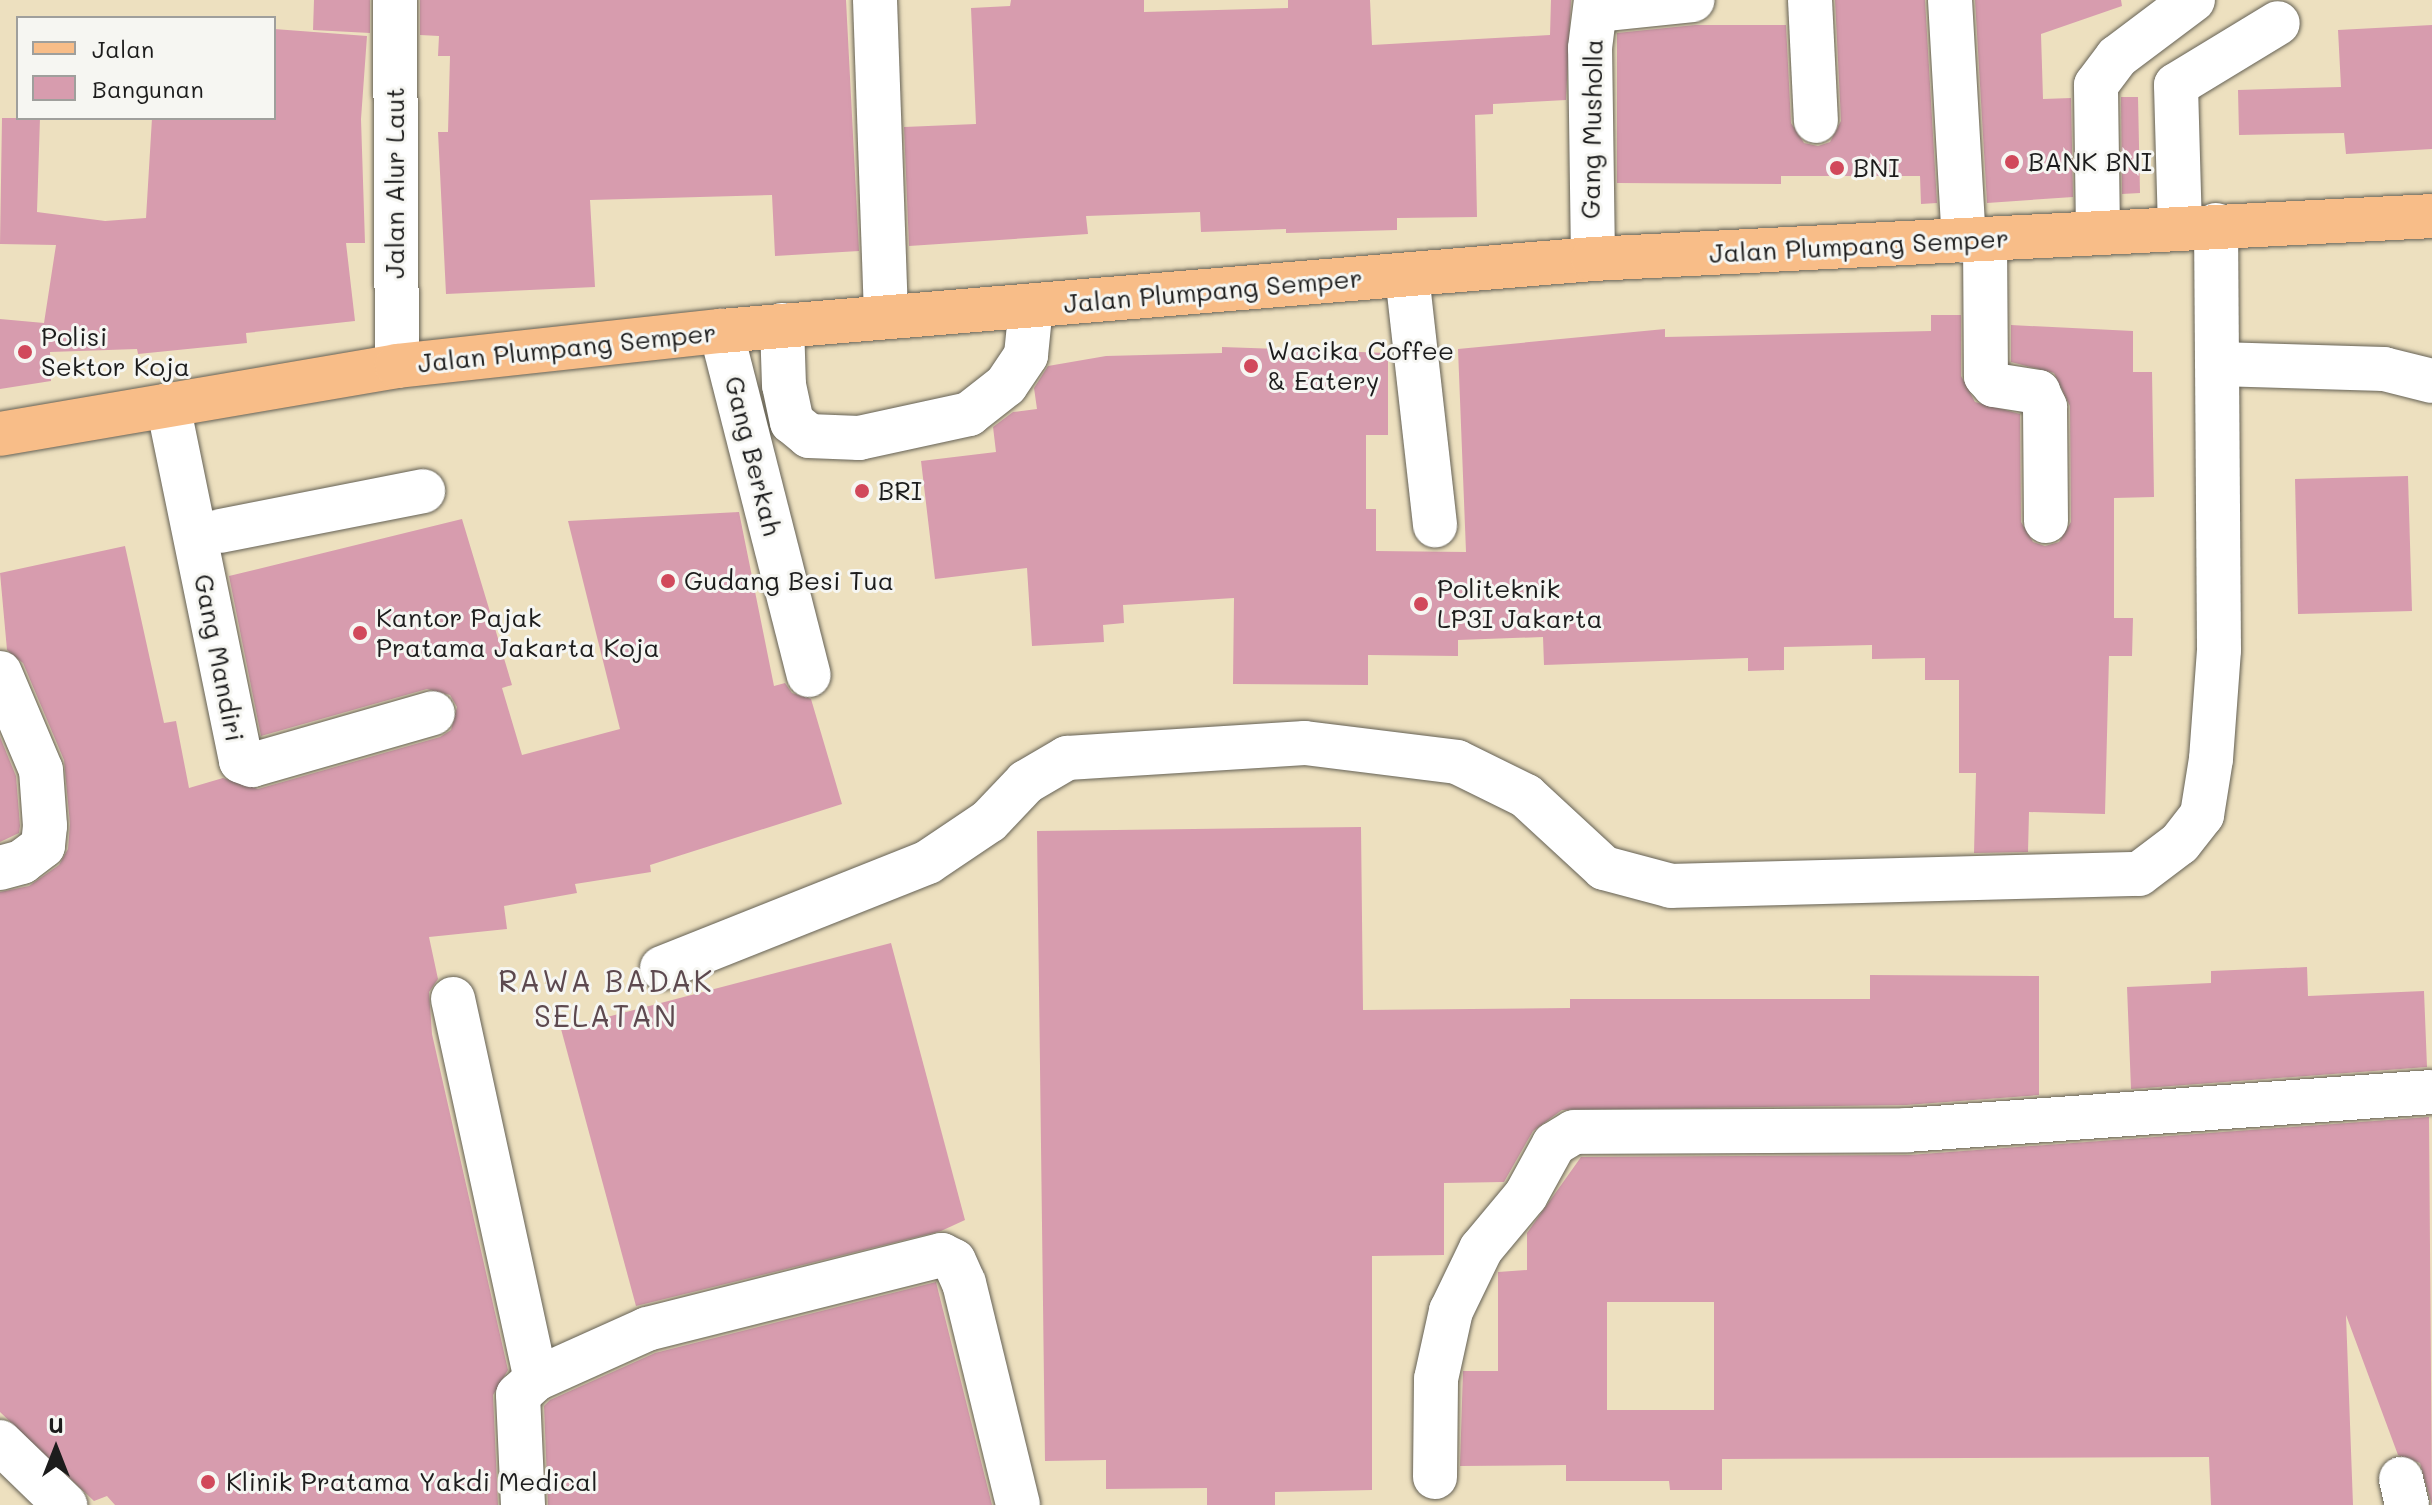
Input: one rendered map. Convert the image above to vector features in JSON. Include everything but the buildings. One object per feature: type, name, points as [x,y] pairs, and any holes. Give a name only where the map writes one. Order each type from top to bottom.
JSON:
[{"type":"main road","name":"Jalan Plumpang Semper","points":[[0,434],[397,366],[782,325],[1593,259],[2432,216]]},
{"type":"street","name":"Jalan Alur Laut","points":[[395,0],[397,366]]},
{"type":"street","points":[[875,0],[886,317]]},
{"type":"street","points":[[1596,5],[1692,0]]},
{"type":"street","points":[[1810,0],[1816,121]]},
{"type":"street","points":[[1950,0],[1986,376],[1994,385],[2038,392],[2045,407],[2046,521]]},
{"type":"street","points":[[2098,232],[2096,85],[2117,57],[2193,0]]},
{"type":"street","name":"Gang Musholla","points":[[1593,259],[1590,48],[1596,5]]},
{"type":"street","points":[[662,968],[928,862],[989,821],[1026,782],[1067,758],[1305,743],[1457,762],[1526,796],[1604,868],[1671,886],[2139,874],[2180,843],[2202,815],[2211,759],[2219,650],[2218,364],[2176,85],[2278,23]]},
{"type":"street","points":[[1407,275],[1435,525]]},
{"type":"street","points":[[782,325],[784,385],[792,422],[809,436],[859,438],[969,414],[1006,385],[1026,355],[1031,306]]},
{"type":"street","name":"Gang Berkah","points":[[721,331],[809,675]]},
{"type":"street","points":[[2218,364],[2384,369],[2432,381]]},
{"type":"street","points":[[181,403],[223,547],[423,491]]},
{"type":"street","name":"Gang Mandiri","points":[[181,403],[241,761],[252,765],[433,713]]},
{"type":"street","points":[[0,673],[41,770],[45,826],[43,846],[22,862],[0,868]]},
{"type":"street","points":[[453,999],[536,1379]]},
{"type":"street","points":[[1435,1477],[1436,1379],[1451,1311],[1481,1249],[1526,1195],[1554,1144],[1574,1132],[1907,1130],[2432,1092]]},
{"type":"street","points":[[523,1505],[518,1395],[536,1379],[647,1329],[942,1255],[954,1261],[964,1283],[1018,1505]]},
{"type":"street","points":[[0,1442],[65,1505]]},
{"type":"place","name":"BANK BNI","points":[[2012,162]]},
{"type":"place","name":"BNI","points":[[1837,168]]},
{"type":"place","name":"Polisi Sektor Koja","points":[[25,352]]},
{"type":"place","name":"Wacika Coffee & Eatery","points":[[1251,366]]},
{"type":"place","name":"BRI","points":[[862,491]]},
{"type":"place","name":"Gudang Besi Tua","points":[[668,581]]},
{"type":"place","name":"Politeknik LP3I Jakarta","points":[[1421,604]]},
{"type":"place","name":"Kantor Pajak Pratama Jakarta Koja","points":[[360,633]]},
{"type":"place","name":"Klinik Pratama Yakdi Medical","points":[[208,1482]]},
{"type":"district","name":"RAWA BADAK SELATAN","points":[[606,997]]}]
